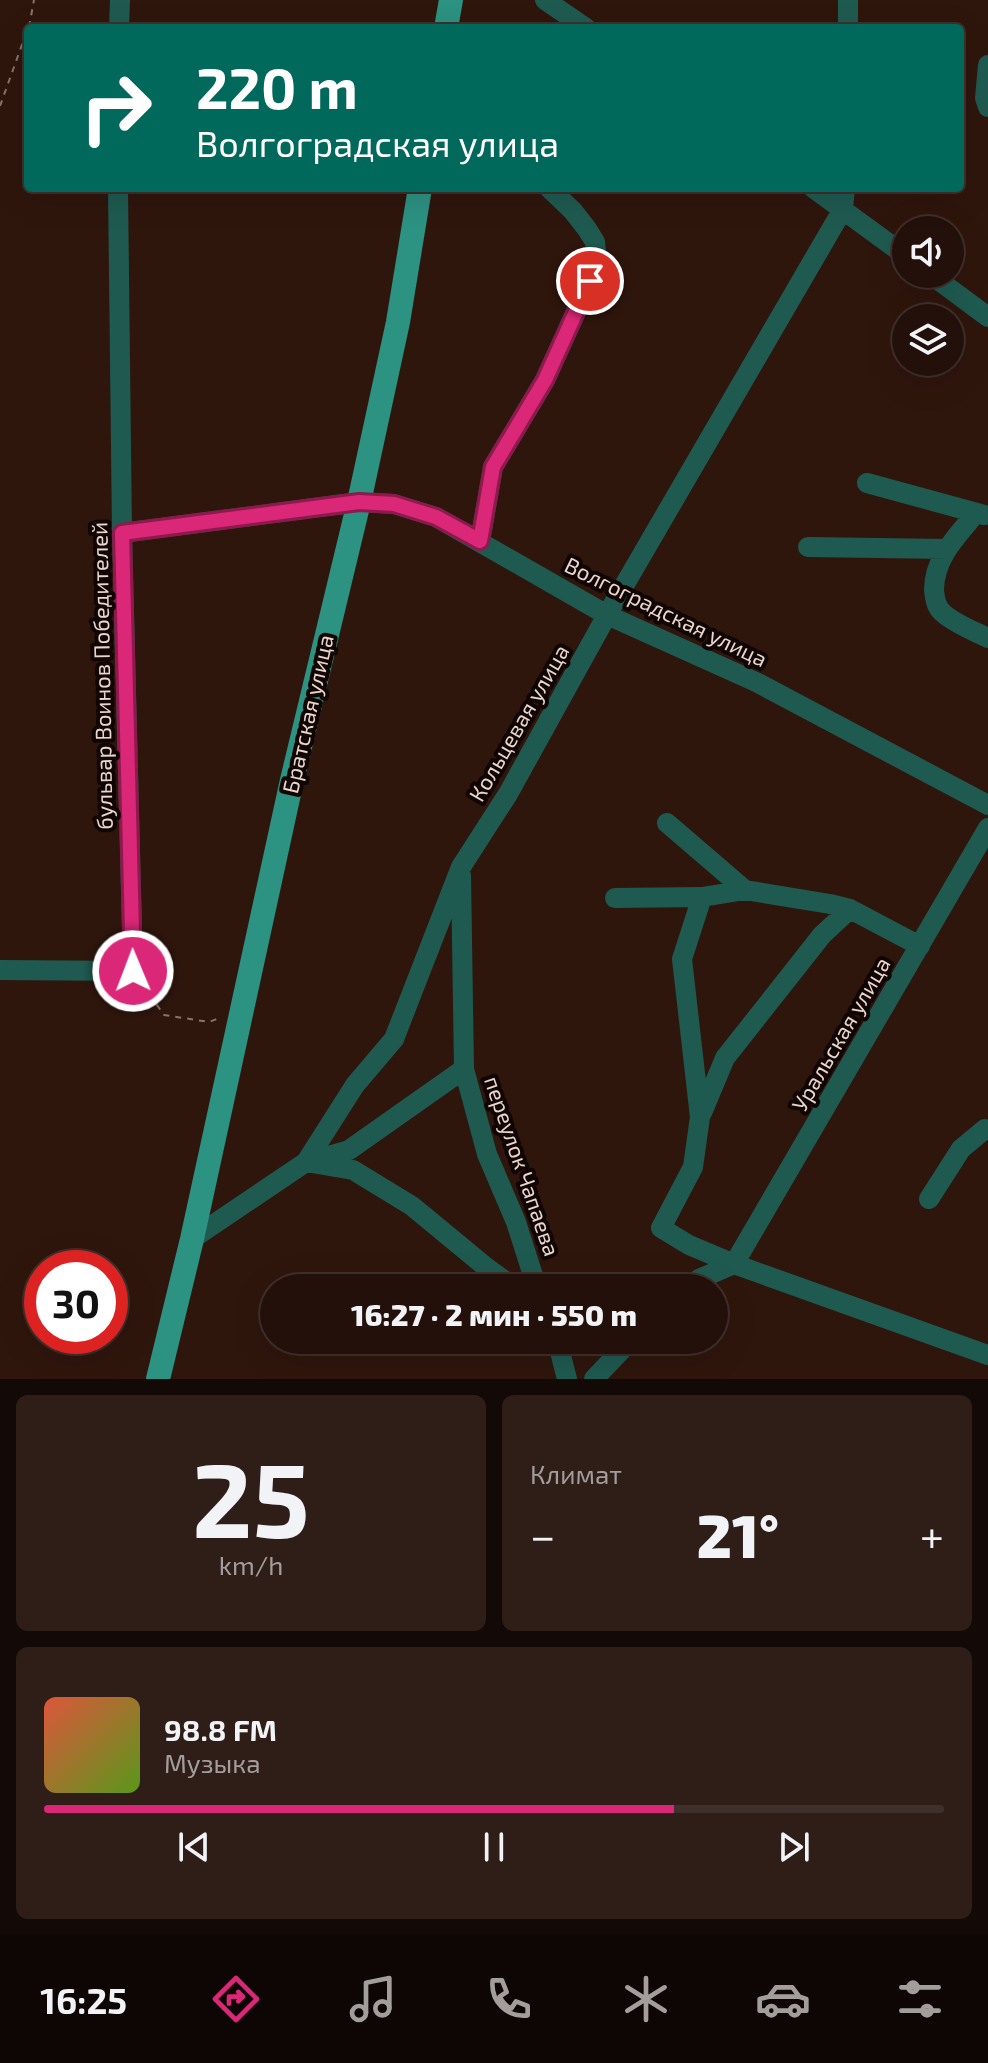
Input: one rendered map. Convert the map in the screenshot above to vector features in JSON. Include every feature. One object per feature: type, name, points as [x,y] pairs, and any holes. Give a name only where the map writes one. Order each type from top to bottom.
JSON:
[{"type":"main road","points":[[447,24],[451,0]]},
{"type":"main road","name":"Братская улица","points":[[158,1379],[192,1239],[292,780],[359,502],[398,322],[419,192]]},
{"type":"street","points":[[119,24],[120,0]]},
{"type":"street","points":[[545,0],[580,24]]},
{"type":"street","points":[[848,0],[848,24]]},
{"type":"street","points":[[988,65],[985,98],[988,107]]},
{"type":"street","name":"бульвар Воинов Победителей","points":[[118,192],[122,533],[133,971]]},
{"type":"street","points":[[480,541],[493,467],[545,380],[597,261],[595,242],[587,229],[553,192]]},
{"type":"street","points":[[819,192],[892,246]]},
{"type":"street","name":"Кольцевая улица","points":[[192,1239],[306,1162],[355,1085],[394,1039],[461,867],[508,794],[607,615],[843,209],[845,192]]},
{"type":"street","points":[[949,288],[988,317]]},
{"type":"street","points":[[867,483],[982,515]]},
{"type":"street","name":"Волгоградская улица","points":[[122,533],[359,502],[394,504],[436,517],[607,615],[756,682],[988,805]]},
{"type":"street","points":[[982,515],[947,549],[939,563],[935,579],[936,606],[943,614],[988,638]]},
{"type":"street","points":[[808,547],[947,549]]},
{"type":"street","points":[[667,823],[745,890]]},
{"type":"street","name":"Уральская улица","points":[[734,1264],[988,828]]},
{"type":"street","name":"переулок Чапаева","points":[[461,867],[464,1069],[487,1154],[516,1222],[533,1274]]},
{"type":"street","points":[[615,898],[702,897],[745,890],[850,909],[920,946]]},
{"type":"street","points":[[702,897],[682,959],[700,1117],[693,1167],[661,1228],[689,1245],[734,1264],[988,1355]]},
{"type":"street","points":[[700,1117],[725,1058],[822,935],[850,909]]},
{"type":"street","points":[[0,970],[133,971]]},
{"type":"street","points":[[306,1162],[349,1150],[464,1069]]},
{"type":"street","points":[[929,1199],[961,1149],[985,1129],[988,1130]]},
{"type":"street","points":[[306,1162],[353,1170],[412,1206],[495,1274]]},
{"type":"street","points":[[711,1274],[734,1264]]},
{"type":"street","points":[[561,1354],[567,1379]]},
{"type":"street","points":[[594,1379],[618,1354]]},
{"type":"path","points":[[29,24],[34,0]]},
{"type":"path","points":[[0,106],[24,39]]},
{"type":"path","points":[[133,971],[164,1015],[209,1022],[242,1008]]},
{"type":"route","points":[[133,971],[122,533],[359,502],[394,504],[436,517],[480,541],[493,467],[545,380],[590,281]]}]
